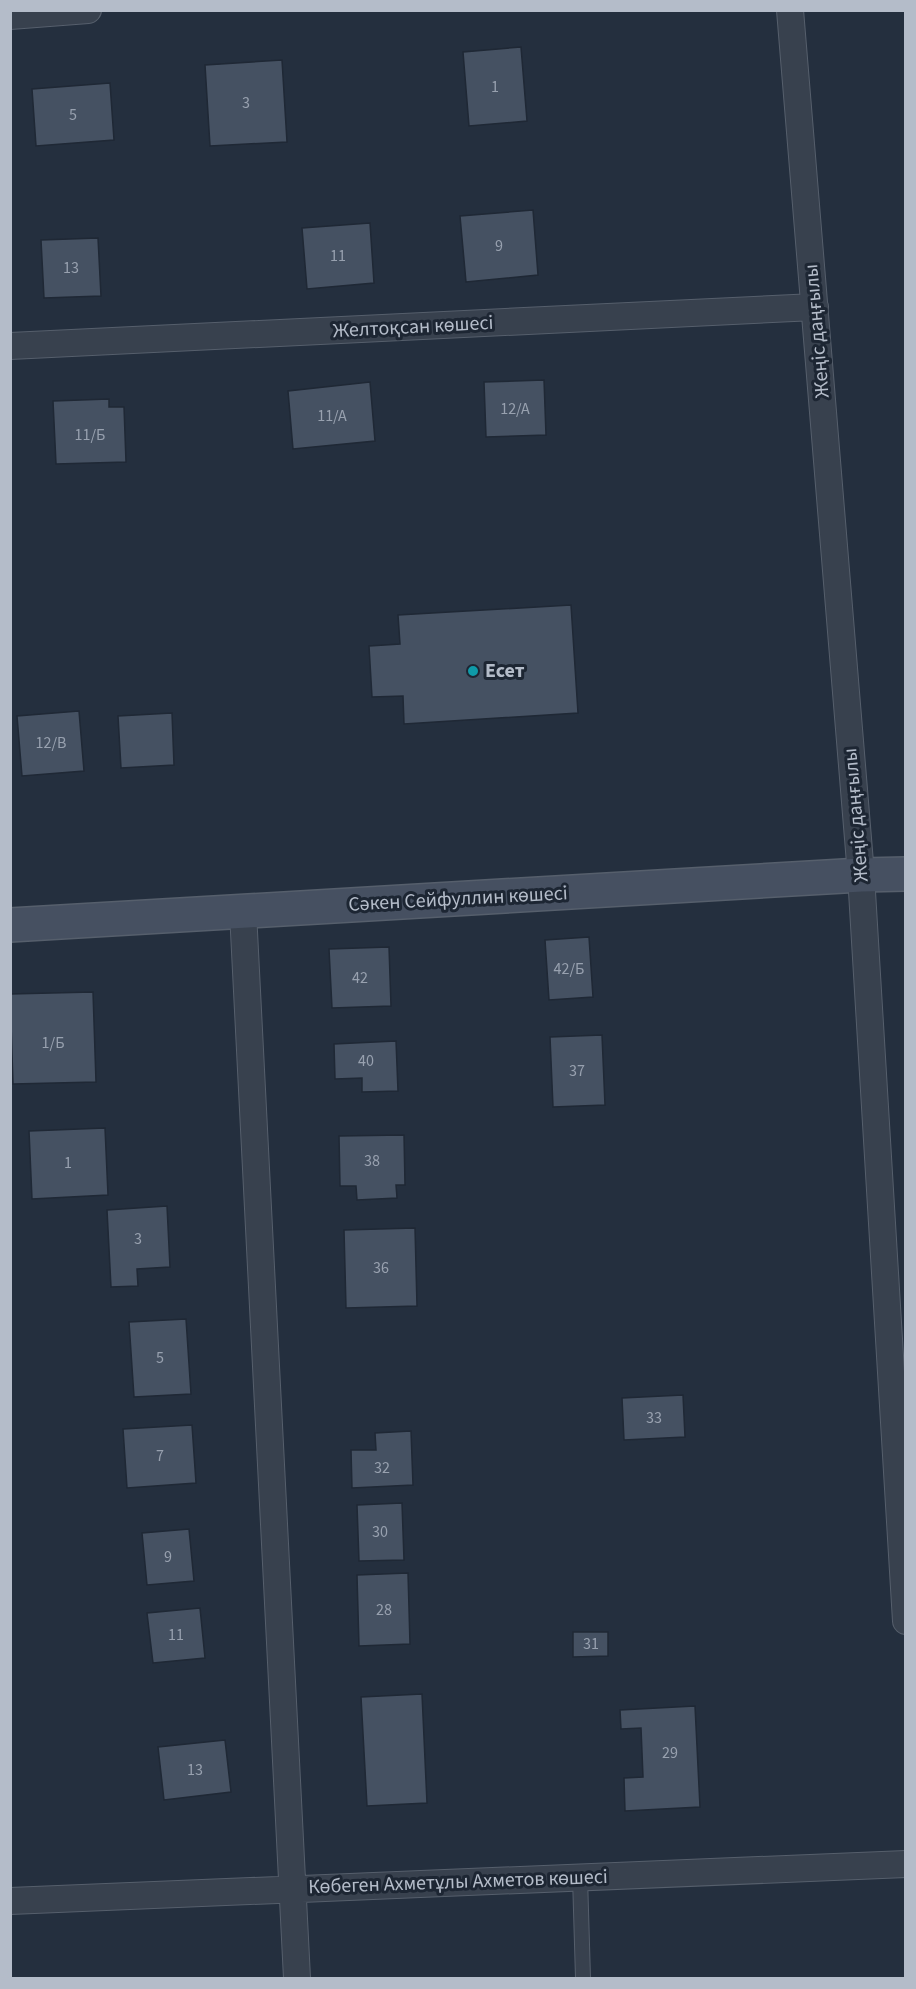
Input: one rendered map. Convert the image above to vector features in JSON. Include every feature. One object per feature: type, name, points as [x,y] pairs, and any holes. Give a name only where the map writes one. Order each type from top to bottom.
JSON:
[{"type":"street","points":[[10,16],[88,10]]},
{"type":"street","name":"Жеңіс даңғылы","points":[[790,10],[861,875],[906,1621]]},
{"type":"street","name":"Желтоқсан көшесі","points":[[10,346],[815,307]]},
{"type":"street","name":"Сәкен Сейфуллин көшесі","points":[[10,925],[906,874]]},
{"type":"street","points":[[243,912],[297,1978]]},
{"type":"street","name":"Көбеген Ахметұлы Ахметов көшесі","points":[[10,1901],[906,1864]]},
{"type":"lane","points":[[580,1877],[583,1978]]},
{"type":"building","points":[[521,47],[527,121],[469,126],[463,52]]},
{"type":"building","points":[[282,60],[287,142],[210,146],[205,65]]},
{"type":"building","points":[[110,83],[114,140],[36,146],[32,89]]},
{"type":"building","points":[[533,210],[538,275],[466,282],[460,216]]},
{"type":"building","points":[[370,223],[374,283],[307,289],[302,228]]},
{"type":"building","points":[[98,238],[101,296],[44,298],[41,240]]},
{"type":"building","points":[[544,380],[546,435],[486,437],[484,382]]},
{"type":"building","points":[[370,382],[375,441],[293,449],[288,391]]},
{"type":"building","points":[[109,399],[109,407],[124,407],[126,462],[56,464],[53,401]]},
{"type":"building","name":"Есет","points":[[571,605],[578,713],[404,724],[403,696],[372,697],[369,646],[400,644],[398,615]]},
{"type":"building","points":[[79,711],[84,771],[22,776],[17,716]]},
{"type":"building","points":[[172,713],[174,765],[121,768],[118,716]]},
{"type":"building","points":[[589,937],[593,997],[549,1000],[545,940]]},
{"type":"building","points":[[389,947],[391,1006],[332,1008],[329,949]]},
{"type":"building","points":[[93,992],[96,1082],[13,1084],[10,994]]},
{"type":"building","points":[[602,1035],[605,1105],[553,1107],[550,1037]]},
{"type":"building","points":[[396,1041],[398,1091],[362,1092],[362,1078],[335,1079],[334,1044]]},
{"type":"building","points":[[105,1128],[108,1195],[32,1199],[29,1131]]},
{"type":"building","points":[[404,1135],[405,1185],[396,1185],[397,1198],[357,1200],[356,1186],[340,1186],[339,1136]]},
{"type":"building","points":[[167,1206],[170,1267],[137,1269],[138,1286],[111,1287],[107,1210]]},
{"type":"building","points":[[415,1228],[417,1306],[346,1308],[344,1230]]},
{"type":"building","points":[[186,1319],[191,1394],[134,1397],[129,1322]]},
{"type":"building","points":[[683,1395],[685,1437],[624,1440],[622,1398]]},
{"type":"building","points":[[192,1425],[196,1483],[127,1488],[123,1429]]},
{"type":"building","points":[[411,1431],[413,1485],[352,1488],[351,1450],[376,1450],[375,1433]]},
{"type":"building","points":[[402,1503],[404,1560],[359,1561],[357,1505]]},
{"type":"building","points":[[189,1529],[194,1581],[147,1585],[142,1533]]},
{"type":"building","points":[[408,1573],[410,1644],[359,1646],[357,1575]]},
{"type":"building","points":[[200,1608],[205,1658],[153,1663],[147,1613]]},
{"type":"building","points":[[573,1632],[608,1632],[608,1656],[573,1657]]},
{"type":"building","points":[[422,1694],[427,1803],[367,1806],[361,1697]]},
{"type":"building","points":[[695,1706],[700,1807],[625,1811],[624,1778],[643,1777],[641,1728],[621,1729],[620,1710]]},
{"type":"building","points":[[225,1740],[231,1792],[164,1800],[158,1747]]},
{"type":"place","name":"Есет","points":[[473,671]]}]
